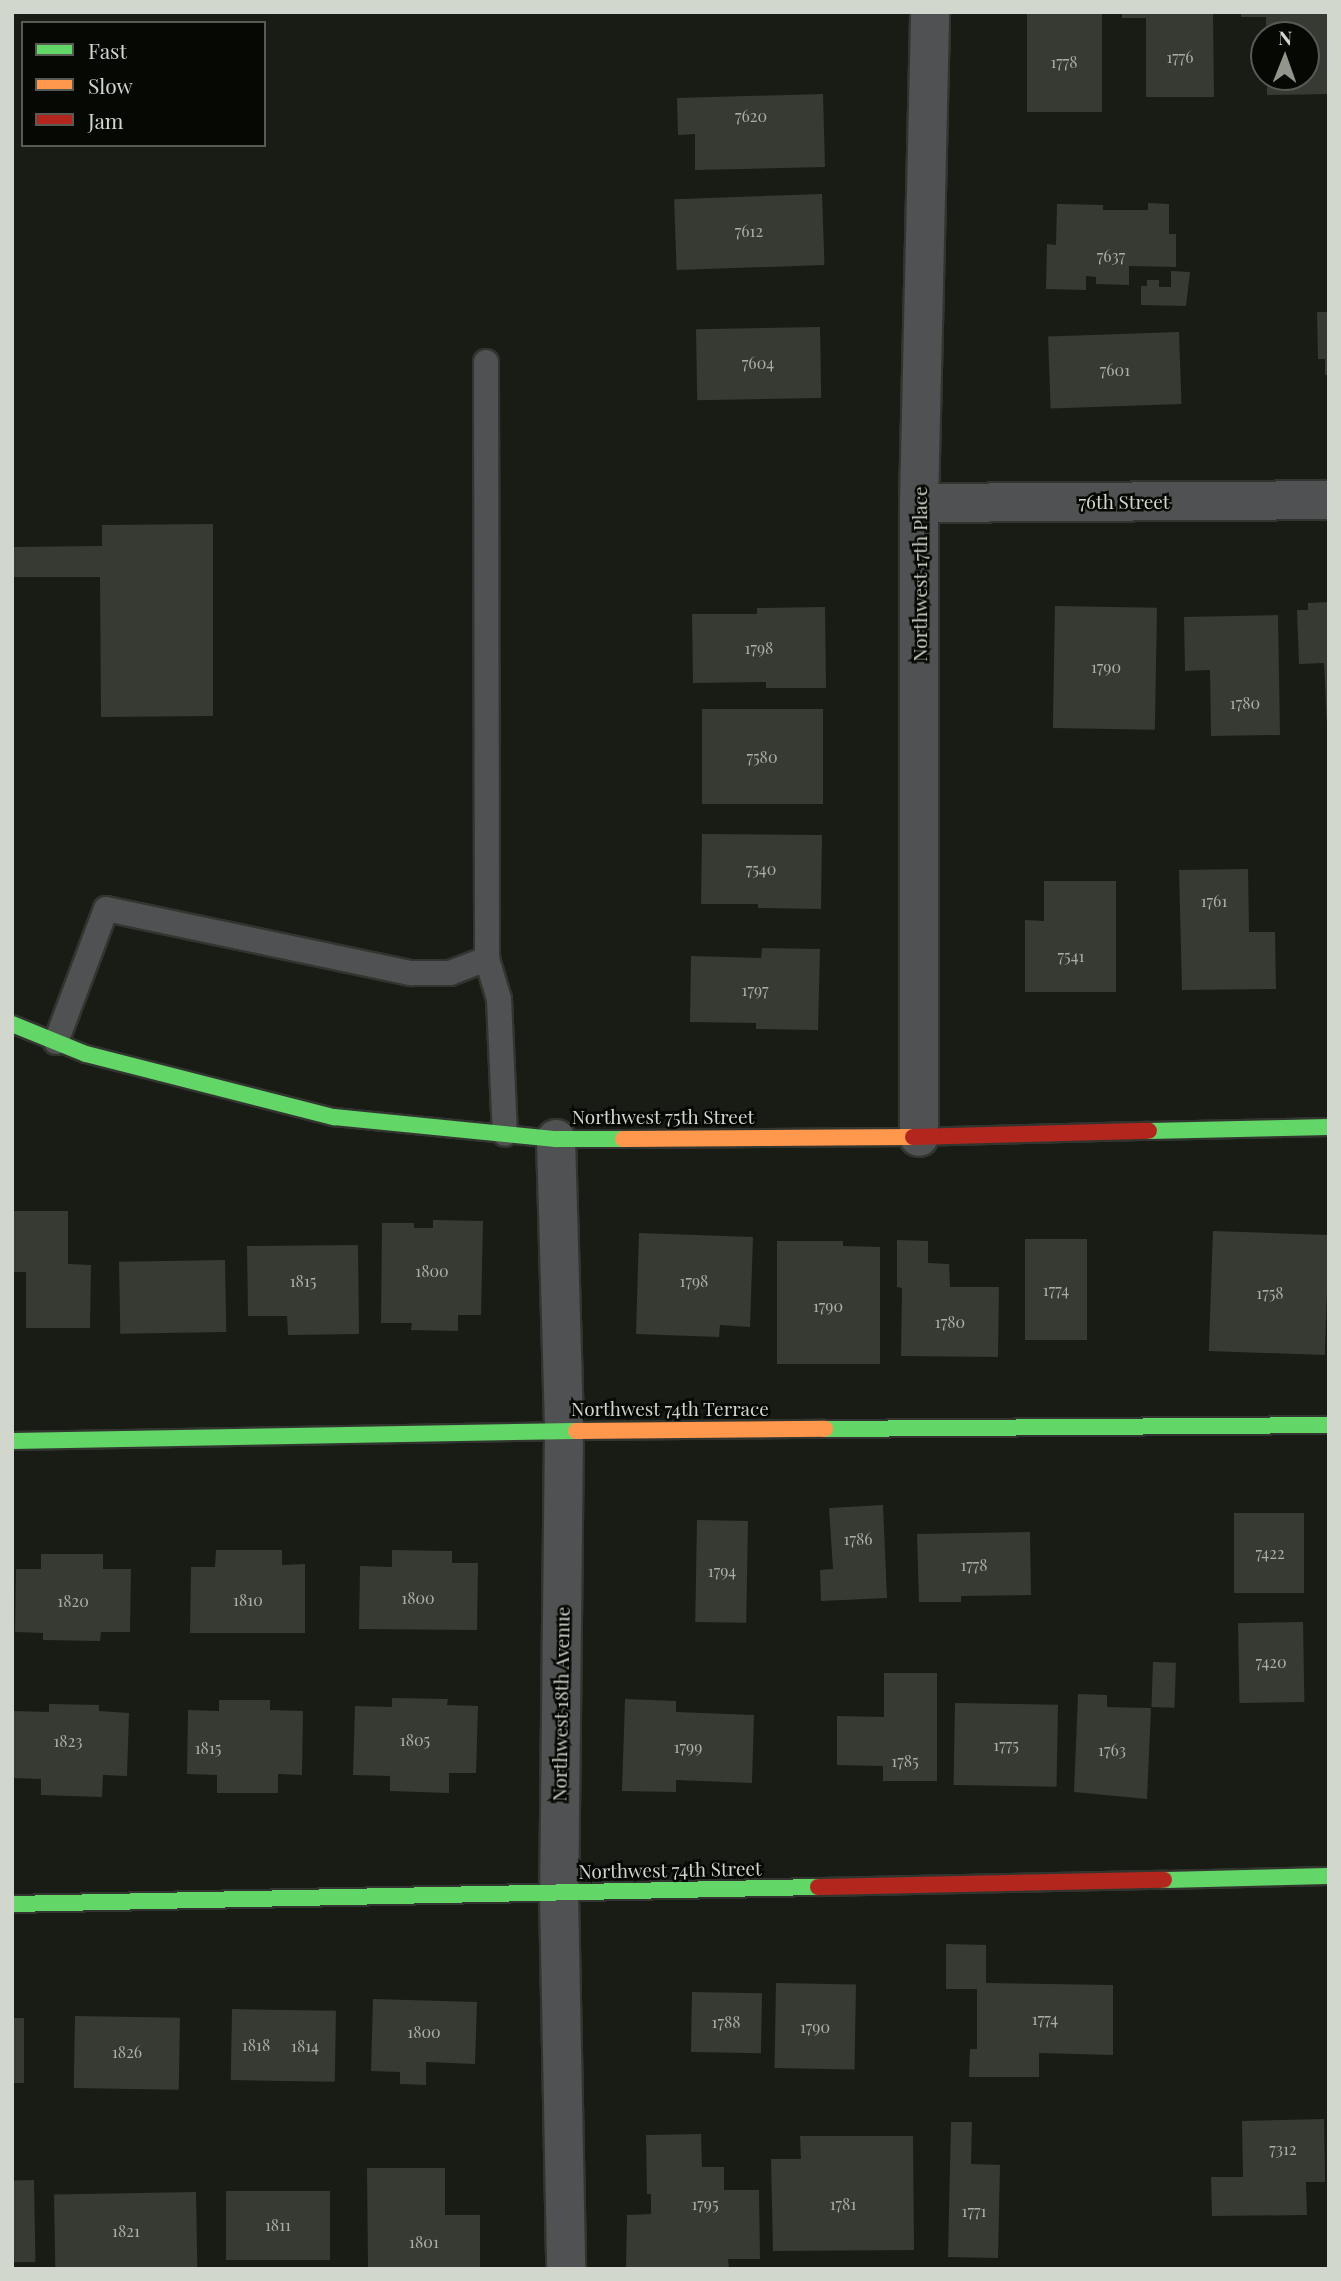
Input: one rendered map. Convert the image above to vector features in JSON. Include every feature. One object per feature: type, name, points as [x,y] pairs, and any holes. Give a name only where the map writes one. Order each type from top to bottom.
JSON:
[{"type":"street","name":"Northwest 17th Place","points":[[919,1137],[919,503],[930,12]]},
{"type":"street","name":"76th Street","points":[[919,503],[1329,500]]},
{"type":"street","name":"Northwest 75th Street","points":[[12,1024],[86,1054],[334,1117],[556,1139],[919,1137],[1329,1127]]},
{"type":"street","name":"Northwest 18th Avenue","points":[[556,1139],[564,1431],[559,1894],[566,2269]]},
{"type":"street","name":"Northwest 74th Terrace","points":[[12,1441],[564,1431],[1329,1425]]},
{"type":"street","name":"Northwest 74th Street","points":[[12,1903],[1329,1877]]},
{"type":"lane","points":[[486,362],[487,959],[499,999],[505,1134]]},
{"type":"lane","points":[[56,1042],[106,909],[411,973],[450,973],[487,959]]},
{"type":"building","points":[[1027,12],[1102,12],[1102,112],[1027,112]]},
{"type":"building","points":[[1122,12],[1213,12],[1214,97],[1146,97],[1146,18],[1122,18]]},
{"type":"building","points":[[1241,12],[1329,12],[1329,94],[1267,95],[1267,91],[1320,91],[1320,21],[1266,21],[1266,17],[1241,17]]},
{"type":"building","points":[[823,94],[825,167],[695,170],[695,134],[678,135],[677,98]]},
{"type":"building","points":[[822,194],[824,265],[677,270],[674,199]]},
{"type":"building","points":[[1148,203],[1169,204],[1169,234],[1176,234],[1176,267],[1129,266],[1129,285],[1096,284],[1096,277],[1086,276],[1086,290],[1046,289],[1047,244],[1056,245],[1057,204],[1103,205],[1103,210],[1148,210]]},
{"type":"building","points":[[1171,271],[1190,272],[1186,306],[1141,305],[1141,286],[1147,286],[1147,280],[1159,280],[1159,287],[1171,287]]},
{"type":"building","points":[[1317,312],[1329,312],[1329,375],[1325,375],[1325,359],[1318,359]]},
{"type":"building","points":[[820,327],[821,398],[697,400],[696,329]]},
{"type":"building","points":[[1179,332],[1182,404],[1051,409],[1048,337]]},
{"type":"building","points":[[213,524],[213,716],[101,717],[100,577],[12,577],[12,547],[102,546],[102,525]]},
{"type":"building","points":[[1329,602],[1327,726],[1324,663],[1299,664],[1297,610],[1308,610],[1308,603]]},
{"type":"building","points":[[1055,606],[1157,608],[1155,730],[1053,728]]},
{"type":"building","points":[[825,607],[826,688],[766,688],[766,682],[693,683],[692,614],[757,614],[757,608]]},
{"type":"building","points":[[1278,615],[1280,735],[1211,736],[1210,670],[1185,671],[1184,617]]},
{"type":"building","points":[[702,709],[823,709],[823,804],[702,804]]},
{"type":"building","points":[[702,834],[822,835],[821,909],[758,908],[758,904],[701,904]]},
{"type":"building","points":[[1248,869],[1249,932],[1275,932],[1276,989],[1182,990],[1179,870]]},
{"type":"building","points":[[1044,881],[1116,881],[1116,992],[1025,992],[1025,920],[1044,921]]},
{"type":"building","points":[[762,948],[820,949],[818,1030],[756,1029],[756,1023],[690,1022],[691,956],[761,958]]},
{"type":"building","points":[[12,1211],[68,1211],[68,1264],[91,1265],[90,1328],[26,1328],[26,1272],[12,1272]]},
{"type":"building","points":[[433,1220],[483,1221],[481,1315],[458,1315],[458,1331],[411,1330],[412,1323],[381,1323],[382,1223],[414,1223],[414,1228],[433,1228]]},
{"type":"building","points":[[1213,1231],[1329,1235],[1325,1355],[1209,1351]]},
{"type":"building","points":[[639,1233],[753,1237],[750,1327],[720,1325],[719,1337],[636,1334]]},
{"type":"building","points":[[1025,1239],[1087,1239],[1087,1340],[1025,1340]]},
{"type":"building","points":[[897,1240],[928,1241],[928,1263],[949,1264],[950,1287],[999,1287],[998,1357],[901,1356],[902,1288],[897,1287]]},
{"type":"building","points":[[777,1241],[843,1241],[843,1246],[880,1247],[880,1364],[777,1364]]},
{"type":"building","points":[[358,1245],[359,1334],[288,1335],[287,1316],[248,1316],[247,1246]]},
{"type":"building","points":[[225,1260],[226,1332],[120,1334],[119,1262]]},
{"type":"building","points":[[883,1505],[887,1598],[821,1601],[820,1570],[833,1569],[829,1508]]},
{"type":"building","points":[[1234,1513],[1304,1513],[1304,1593],[1234,1593]]},
{"type":"building","points":[[697,1520],[748,1521],[746,1623],[695,1622]]},
{"type":"building","points":[[1030,1532],[1031,1595],[961,1596],[961,1602],[919,1602],[917,1534]]},
{"type":"building","points":[[216,1550],[282,1550],[282,1565],[305,1564],[305,1633],[190,1633],[191,1567],[215,1567]]},
{"type":"building","points":[[392,1550],[452,1551],[452,1563],[478,1563],[477,1630],[359,1629],[360,1566],[392,1567]]},
{"type":"building","points":[[41,1554],[103,1554],[103,1569],[131,1569],[130,1632],[101,1632],[100,1641],[43,1640],[43,1633],[15,1632],[16,1569],[41,1569]]},
{"type":"building","points":[[1303,1622],[1304,1702],[1239,1703],[1238,1623]]},
{"type":"building","points":[[1153,1662],[1176,1663],[1174,1708],[1151,1707]]},
{"type":"building","points":[[884,1673],[937,1673],[937,1781],[883,1781],[883,1766],[837,1765],[837,1716],[884,1717]]},
{"type":"building","points":[[1078,1694],[1107,1695],[1107,1707],[1151,1708],[1147,1799],[1074,1792]]},
{"type":"building","points":[[392,1698],[448,1699],[447,1705],[478,1706],[476,1773],[449,1773],[449,1793],[390,1791],[390,1776],[353,1775],[355,1706],[392,1707]]},
{"type":"building","points":[[625,1699],[676,1701],[676,1712],[754,1715],[752,1783],[676,1780],[676,1792],[622,1791]]},
{"type":"building","points":[[219,1700],[270,1700],[270,1710],[303,1711],[302,1775],[278,1774],[278,1793],[217,1793],[217,1775],[187,1774],[188,1710],[219,1711]]},
{"type":"building","points":[[955,1703],[1058,1705],[1057,1787],[954,1785]]},
{"type":"building","points":[[49,1704],[99,1705],[99,1711],[129,1713],[127,1776],[103,1775],[102,1797],[41,1795],[41,1779],[12,1778],[13,1711],[49,1712]]},
{"type":"building","points":[[946,1944],[986,1945],[986,1983],[1113,1985],[1113,2055],[1039,2053],[1039,2077],[969,2077],[970,2049],[977,2049],[977,1989],[946,1989]]},
{"type":"building","points":[[776,1983],[856,1984],[855,2069],[775,2068]]},
{"type":"building","points":[[692,1992],[762,1993],[761,2053],[691,2052]]},
{"type":"building","points":[[373,1999],[477,2002],[475,2064],[426,2062],[426,2085],[400,2084],[400,2072],[371,2071]]},
{"type":"building","points":[[232,2009],[336,2011],[335,2082],[231,2080]]},
{"type":"building","points":[[75,2016],[180,2018],[179,2090],[74,2088]]},
{"type":"building","points":[[12,2018],[24,2018],[24,2083],[12,2083]]},
{"type":"building","points":[[1324,2119],[1325,2182],[1306,2182],[1307,2215],[1212,2216],[1211,2177],[1243,2177],[1242,2121]]},
{"type":"building","points":[[951,2122],[972,2122],[971,2164],[1000,2165],[998,2258],[948,2257]]},
{"type":"building","points":[[701,2134],[702,2167],[724,2167],[724,2190],[759,2190],[760,2259],[728,2259],[729,2267],[626,2268],[627,2215],[651,2214],[651,2194],[647,2194],[646,2135]]},
{"type":"building","points":[[800,2136],[913,2136],[914,2250],[773,2251],[771,2159],[801,2159]]},
{"type":"building","points":[[367,2168],[445,2168],[445,2215],[480,2215],[480,2269],[368,2269]]},
{"type":"building","points":[[12,2180],[34,2180],[35,2262],[13,2262]]},
{"type":"building","points":[[226,2191],[330,2191],[330,2260],[226,2260]]},
{"type":"building","points":[[196,2192],[197,2268],[55,2269],[54,2194]]},
{"type":"traffic: fast","points":[[12,1024],[86,1054],[334,1117],[556,1139],[623,1139]]},
{"type":"traffic: fast","points":[[1149,1131],[1329,1127]]},
{"type":"traffic: fast","points":[[825,1429],[1329,1425]]},
{"type":"traffic: fast","points":[[12,1441],[576,1431]]},
{"type":"traffic: fast","points":[[1164,1880],[1329,1876]]},
{"type":"traffic: fast","points":[[12,1904],[818,1887]]},
{"type":"traffic: slow","points":[[623,1139],[913,1137]]},
{"type":"traffic: slow","points":[[576,1431],[825,1429]]},
{"type":"traffic: jam","points":[[913,1137],[1149,1131]]},
{"type":"traffic: jam","points":[[818,1887],[1164,1880]]}]
